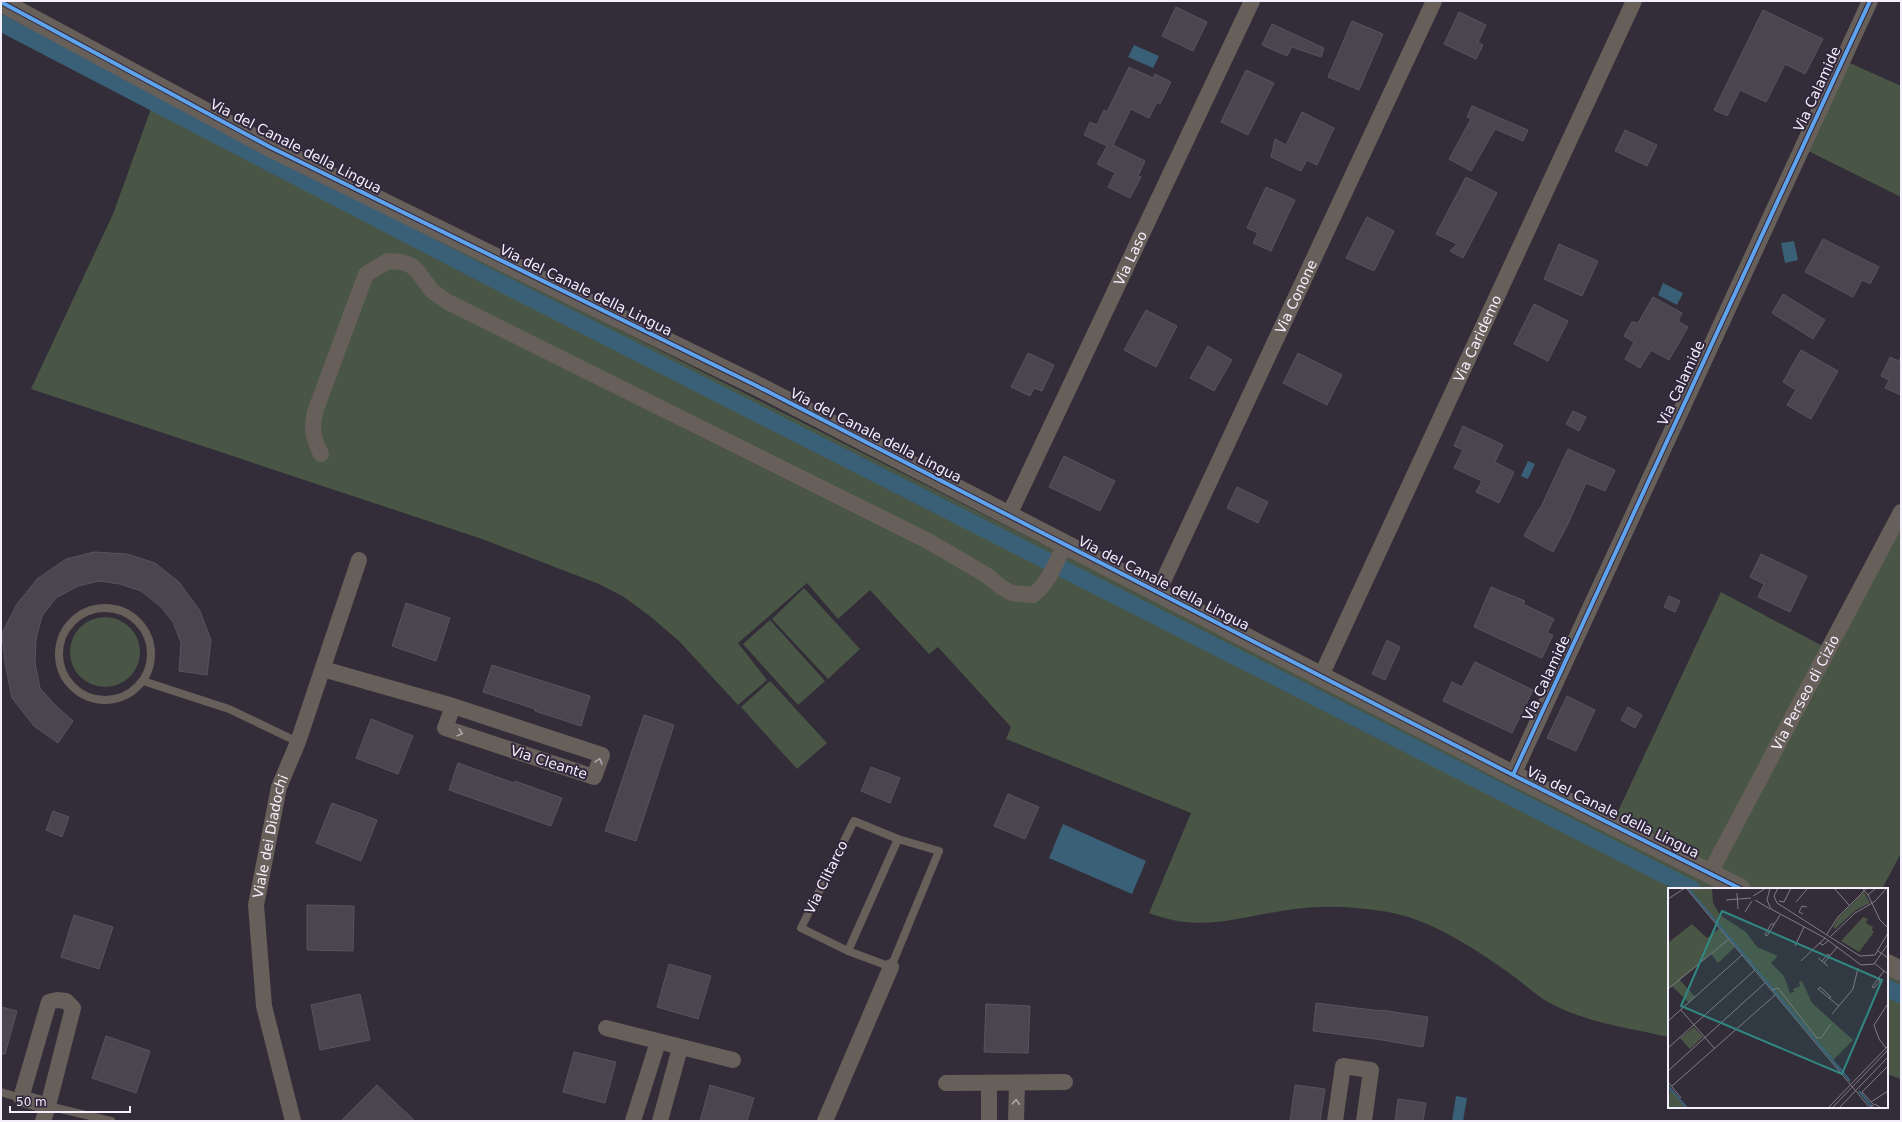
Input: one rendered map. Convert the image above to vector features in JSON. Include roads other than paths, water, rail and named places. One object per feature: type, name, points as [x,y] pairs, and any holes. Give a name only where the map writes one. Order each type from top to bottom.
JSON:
[{"type":"street","name":"Via Laso","points":[[1009,515],[1252,1]]},
{"type":"street","name":"Via Conone","points":[[1158,592],[1434,1]]},
{"type":"street","name":"Via Caridemo","points":[[1321,676],[1634,1]]},
{"type":"street","name":"Via Calamide","points":[[1513,775],[1870,1]]},
{"type":"street","name":"Via del Canale della Lingua","points":[[1,2],[270,147],[755,385],[1009,515],[1062,551],[1158,592],[1513,775],[1739,888]]},
{"type":"street","points":[[321,454],[312,430],[315,412],[366,274],[388,261],[402,262],[412,266],[432,291],[448,302],[928,541],[988,576],[1001,587],[1012,593],[1033,595],[1046,582],[1062,551]]},
{"type":"street","name":"Via Perseo di Cizio","points":[[1710,873],[1901,512]]},
{"type":"street","name":"Viale dei Diadochi","points":[[293,1121],[264,1006],[256,905],[279,787],[298,742],[359,560]]},
{"type":"street","name":"Via Cleante","points":[[323,669],[453,706],[602,755],[594,777],[445,728],[453,706]]},
{"type":"street","points":[[1888,964],[1901,971]]},
{"type":"street","name":"Via Clitarco","points":[[825,1121],[891,967]]},
{"type":"street","points":[[43,1121],[48,1106],[73,1008],[66,1001],[57,1000],[49,1002],[21,1098],[48,1106]]},
{"type":"street","points":[[606,1028],[680,1048],[734,1060]]},
{"type":"street","points":[[633,1121],[658,1042]]},
{"type":"street","points":[[660,1121],[680,1048]]},
{"type":"street","points":[[1335,1121],[1343,1066],[1371,1070],[1364,1121]]},
{"type":"street","points":[[946,1083],[1017,1084],[1065,1082]]},
{"type":"street","points":[[989,1084],[989,1121]]},
{"type":"street","points":[[1016,1121],[1017,1084]]},
{"type":"lane","points":[[109,608],[130,615],[144,630],[151,647],[150,666],[143,681],[127,695],[111,700],[102,701],[83,695],[70,685],[61,670],[58,651],[64,632],[76,618],[91,610],[109,608]]},
{"type":"lane","points":[[143,681],[229,709],[298,742]]},
{"type":"lane","name":"Via Clitarco","points":[[854,822],[939,852],[891,967],[848,951],[801,928],[854,822]]},
{"type":"lane","points":[[848,951],[898,838]]},
{"type":"lane","points":[[1,1092],[21,1098]]},
{"type":"lane","points":[[48,1106],[111,1121]]},
{"type":"water","points":[[1134,45],[1159,56],[1153,68],[1128,57]]},
{"type":"water","points":[[1794,241],[1798,260],[1785,263],[1781,243]]},
{"type":"water","points":[[1663,283],[1683,293],[1677,305],[1658,295]]},
{"type":"water","points":[[1528,461],[1535,464],[1528,479],[1521,476]]},
{"type":"water","points":[[1063,824],[1146,861],[1132,894],[1049,858]]},
{"type":"water","points":[[1456,1096],[1467,1098],[1463,1121],[1452,1121]]},
{"type":"waterway","points":[[1,23],[491,278],[1690,888]]},
{"type":"waterway","points":[[1888,988],[1901,995]]}]
